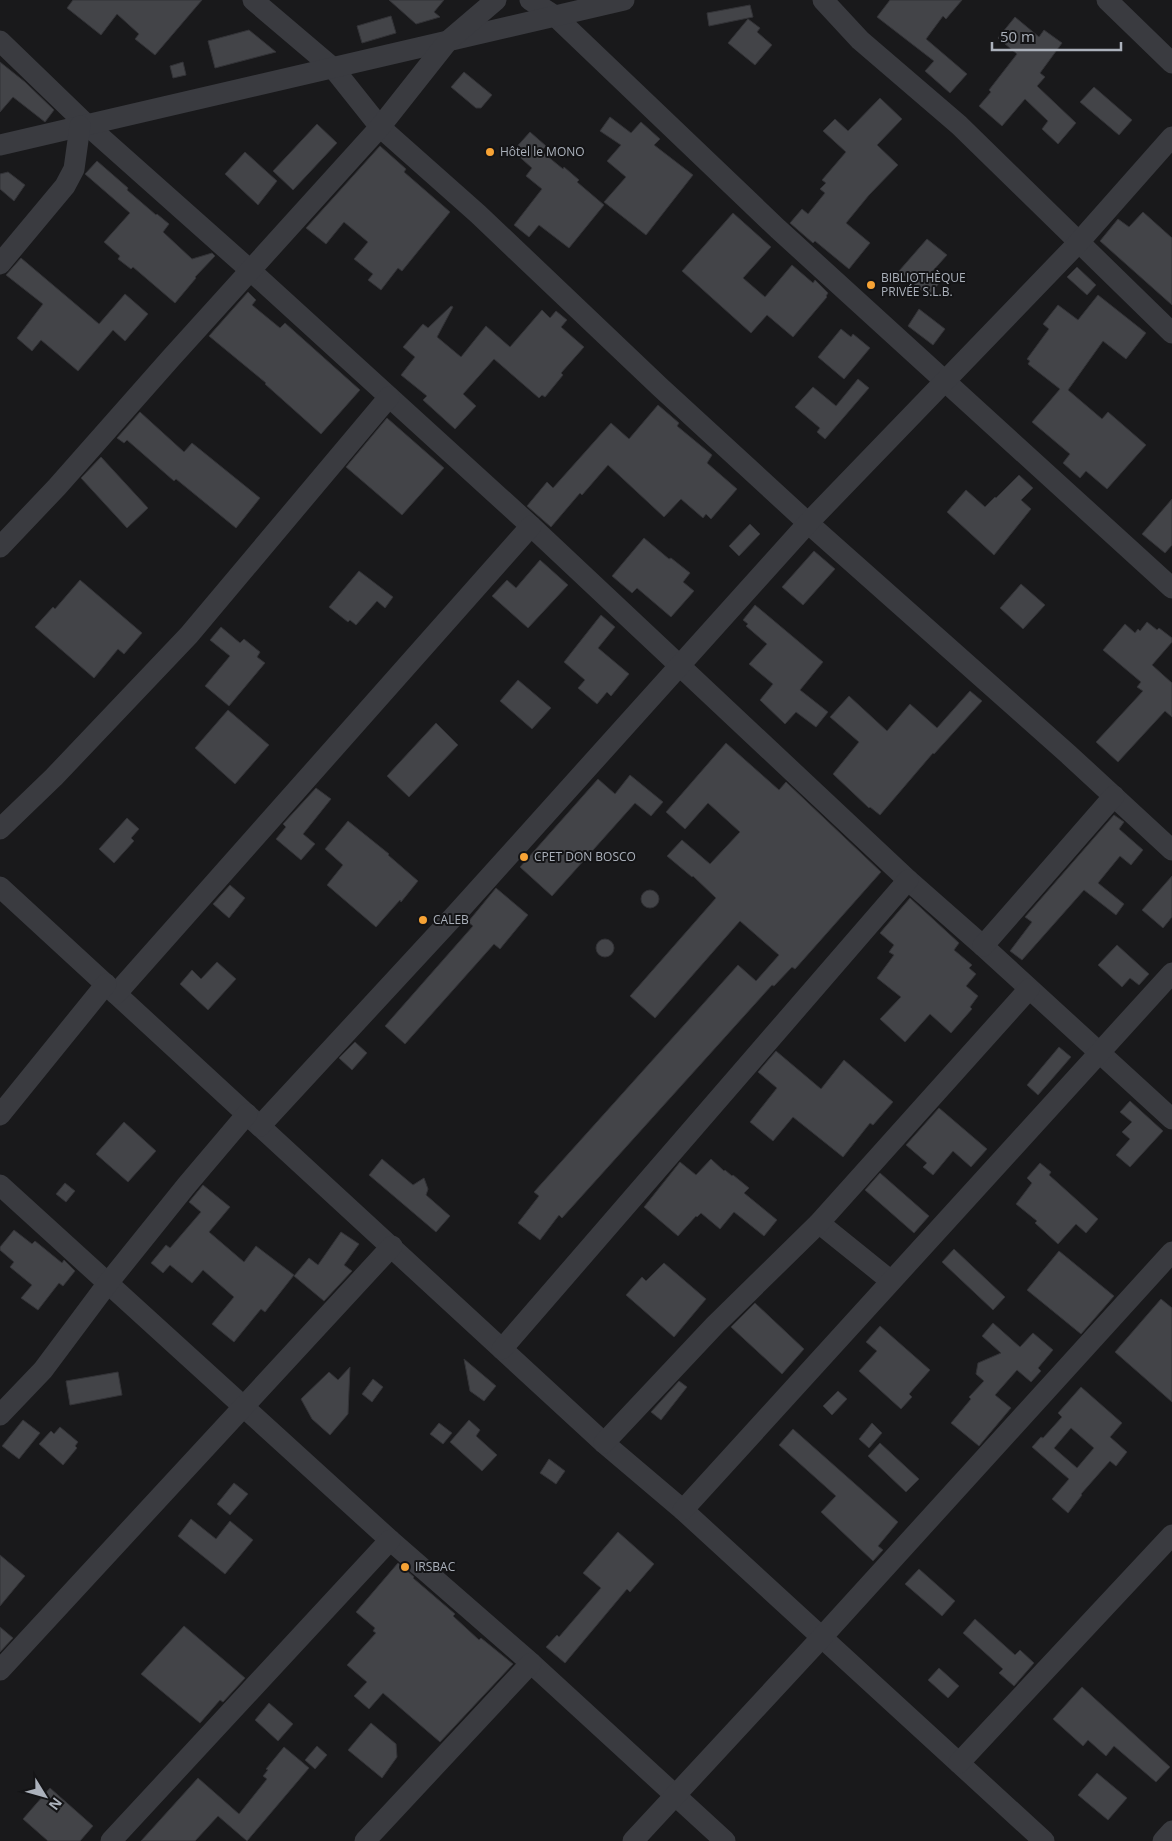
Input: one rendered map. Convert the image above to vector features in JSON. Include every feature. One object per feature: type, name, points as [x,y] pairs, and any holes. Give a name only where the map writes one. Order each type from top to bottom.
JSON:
[{"type":"street","points":[[253,0],[333,68],[380,127],[478,214],[660,387],[808,523],[1004,696],[1172,850]]},
{"type":"street","points":[[0,547],[57,487],[380,127],[448,41],[496,0]]},
{"type":"street","points":[[530,0],[555,16],[778,229],[1172,588]]},
{"type":"street","points":[[0,145],[624,0]]},
{"type":"street","points":[[823,0],[860,40],[959,125],[1172,333]]},
{"type":"street","points":[[1107,0],[1172,63]]},
{"type":"street","points":[[0,41],[84,126],[250,270],[532,526],[908,880],[1172,1119]]},
{"type":"street","points":[[0,264],[65,186],[74,170],[84,126]]},
{"type":"street","points":[[0,1415],[43,1370],[108,1283],[186,1186],[457,913],[808,523],[1080,242],[1172,137]]},
{"type":"street","points":[[0,829],[54,777],[189,635],[389,397]]},
{"type":"street","points":[[0,1115],[111,989],[532,526]]},
{"type":"street","points":[[983,946],[1114,796]]},
{"type":"street","points":[[502,1349],[908,880]]},
{"type":"street","points":[[0,887],[604,1443],[683,1510],[1044,1841]]},
{"type":"street","points":[[683,1510],[1172,973]]},
{"type":"street","points":[[604,1443],[715,1325],[819,1223],[1029,989]]},
{"type":"street","points":[[0,1185],[390,1540],[531,1663],[725,1841]]},
{"type":"street","points":[[819,1223],[891,1281]]},
{"type":"street","points":[[0,1670],[392,1246]]},
{"type":"street","points":[[633,1841],[822,1637],[1172,1252]]},
{"type":"street","points":[[959,1763],[1172,1535]]},
{"type":"street","points":[[110,1841],[390,1540]]},
{"type":"street","points":[[366,1841],[531,1663]]},
{"type":"street","points":[[1163,1841],[1172,1831]]},
{"type":"building","points":[[73,0],[202,0],[155,55],[135,39],[139,34],[117,14],[101,35],[67,8]]},
{"type":"building","points":[[389,0],[444,0],[434,12],[440,17],[416,24]]},
{"type":"building","points":[[890,0],[962,0],[946,19],[943,16],[926,39],[967,74],[950,93],[925,71],[934,61],[877,17]]},
{"type":"building","points":[[750,5],[753,17],[709,26],[707,13]]},
{"type":"building","points":[[391,16],[396,33],[362,43],[357,26]]},
{"type":"building","points":[[1015,17],[1039,37],[1044,30],[1062,43],[1040,73],[1045,77],[1037,86],[1076,123],[1058,144],[1042,129],[1048,121],[1025,99],[1002,126],[979,106],[1017,54],[998,38]]},
{"type":"building","points":[[748,19],[760,28],[757,32],[772,45],[755,65],[728,43]]},
{"type":"building","points":[[249,30],[276,52],[215,68],[208,41]]},
{"type":"building","points":[[0,62],[25,82],[54,110],[45,122],[13,97],[0,112]]},
{"type":"building","points":[[183,62],[186,75],[173,78],[170,66]]},
{"type":"building","points":[[464,72],[492,95],[481,108],[476,108],[451,87]]},
{"type":"building","points":[[1094,87],[1132,120],[1119,135],[1080,102]]},
{"type":"building","points":[[880,98],[902,119],[877,145],[898,165],[869,195],[846,223],[870,243],[849,269],[815,241],[813,243],[790,223],[802,209],[808,214],[825,193],[820,189],[826,183],[822,180],[846,152],[823,131],[835,119],[848,131]]},
{"type":"building","points":[[610,117],[631,133],[641,122],[660,139],[654,145],[693,175],[646,235],[604,202],[626,177],[607,161],[621,145],[600,131]]},
{"type":"building","points":[[317,124],[337,143],[293,190],[273,171]]},
{"type":"building","points":[[530,132],[546,146],[541,151],[563,169],[564,167],[579,180],[577,182],[604,205],[569,248],[539,225],[529,237],[514,225],[542,189],[526,176],[532,168],[513,151]]},
{"type":"building","points":[[380,146],[406,169],[404,172],[450,212],[402,271],[398,268],[381,290],[368,280],[373,274],[354,259],[368,242],[344,222],[326,244],[306,228]]},
{"type":"building","points":[[245,152],[277,181],[258,205],[225,174]]},
{"type":"building","points":[[97,161],[128,188],[127,190],[169,224],[163,232],[192,259],[212,253],[215,256],[195,277],[175,303],[133,267],[131,269],[118,259],[120,256],[104,242],[130,213],[85,174]]},
{"type":"building","points":[[8,172],[25,185],[14,201],[0,189],[0,174]]},
{"type":"building","points":[[1143,212],[1172,238],[1172,305],[1100,241],[1118,219],[1129,227]]},
{"type":"building","points":[[733,213],[771,247],[743,278],[765,297],[792,265],[813,283],[815,280],[828,293],[827,297],[793,337],[767,315],[751,333],[682,271]]},
{"type":"building","points":[[927,239],[947,255],[930,274],[940,282],[928,296],[899,271]]},
{"type":"building","points":[[21,258],[99,324],[125,294],[148,314],[125,341],[113,330],[78,371],[41,340],[32,351],[17,338],[43,304],[6,275]]},
{"type":"building","points":[[1077,267],[1096,285],[1087,295],[1067,277]]},
{"type":"building","points":[[248,292],[256,300],[252,305],[280,328],[285,323],[360,390],[321,434],[266,383],[209,336]]},
{"type":"building","points":[[1098,295],[1146,333],[1126,359],[1103,341],[1068,390],[1102,419],[1108,412],[1146,445],[1107,489],[1086,471],[1080,478],[1063,463],[1070,454],[1032,422],[1060,389],[1028,364],[1030,361],[1027,359],[1049,329],[1043,324],[1058,305],[1078,320]]},
{"type":"building","points":[[451,306],[453,307],[437,337],[461,357],[486,326],[510,347],[542,310],[550,318],[556,311],[567,320],[561,327],[584,347],[561,373],[563,375],[545,397],[542,395],[539,398],[494,359],[463,394],[476,406],[455,429],[423,400],[427,396],[401,375],[415,357],[403,347],[423,324],[428,328]]},
{"type":"building","points":[[919,309],[945,329],[933,345],[908,326]]},
{"type":"building","points":[[841,329],[851,337],[853,334],[870,348],[844,379],[818,357]]},
{"type":"building","points":[[858,379],[869,388],[825,439],[817,432],[820,428],[795,407],[813,387],[836,406]]},
{"type":"building","points":[[658,405],[679,423],[677,426],[712,455],[707,463],[737,489],[711,519],[706,514],[703,518],[681,499],[664,517],[608,465],[582,495],[580,493],[551,527],[527,506],[547,482],[553,488],[611,423],[629,439]]},
{"type":"building","points":[[140,412],[184,452],[192,443],[260,498],[236,528],[176,479],[174,481],[127,440],[124,443],[117,438]]},
{"type":"building","points":[[387,418],[444,468],[402,515],[346,467]]},
{"type":"building","points":[[101,457],[148,508],[127,528],[81,478]]},
{"type":"building","points":[[1019,475],[1033,488],[1021,500],[1031,509],[994,555],[947,512],[966,490],[985,507]]},
{"type":"building","points":[[1172,499],[1172,545],[1165,553],[1142,534]]},
{"type":"building","points":[[750,524],[760,534],[739,556],[729,546]]},
{"type":"building","points":[[644,538],[669,559],[671,558],[690,573],[683,582],[694,591],[671,617],[637,588],[632,593],[612,576]]},
{"type":"building","points":[[814,551],[835,569],[803,605],[782,587]]},
{"type":"building","points":[[540,560],[568,585],[528,628],[492,596],[507,580],[516,588]]},
{"type":"building","points":[[359,571],[393,597],[385,608],[377,601],[356,625],[350,620],[348,622],[329,607]]},
{"type":"building","points":[[80,580],[142,633],[124,654],[118,649],[94,678],[35,627],[53,607],[55,609]]},
{"type":"building","points":[[1021,584],[1045,605],[1023,629],[1000,608]]},
{"type":"building","points":[[755,605],[823,662],[800,690],[828,712],[816,727],[796,712],[785,724],[760,700],[773,684],[749,664],[767,644],[746,626],[748,624],[743,620]]},
{"type":"building","points":[[601,615],[615,627],[598,648],[629,674],[611,696],[607,692],[597,704],[578,688],[585,680],[564,662]]},
{"type":"building","points":[[1147,622],[1172,638],[1172,642],[1152,665],[1172,683],[1172,717],[1165,711],[1118,762],[1096,742],[1143,691],[1137,687],[1141,682],[1103,650],[1125,624],[1135,633],[1138,629],[1140,631]]},
{"type":"building","points":[[221,627],[240,643],[244,639],[260,652],[257,657],[265,663],[229,706],[205,686],[230,656],[210,640]]},
{"type":"building","points":[[518,680],[551,708],[532,729],[500,701]]},
{"type":"building","points":[[970,691],[982,701],[933,753],[880,815],[869,808],[833,774],[859,742],[830,717],[849,696],[887,731],[910,704],[937,728]]},
{"type":"building","points":[[228,710],[269,745],[235,784],[195,748]]},
{"type":"building","points":[[436,723],[458,745],[409,797],[387,776]]},
{"type":"building","points":[[726,743],[779,790],[786,782],[881,872],[795,969],[792,967],[774,986],[772,985],[562,1218],[559,1215],[540,1240],[518,1223],[539,1196],[534,1192],[738,965],[756,981],[779,955],[740,921],[655,1018],[630,996],[716,898],[693,876],[667,856],[682,840],[710,864],[740,832],[708,803],[685,829],[666,812]]},
{"type":"building","points":[[630,775],[663,802],[651,816],[635,803],[552,896],[520,867],[598,779],[615,794]]},
{"type":"building","points":[[316,788],[331,799],[303,834],[315,844],[301,860],[276,839],[286,827],[283,824]]},
{"type":"building","points":[[1114,815],[1124,822],[1119,829],[1143,850],[1131,865],[1120,856],[1098,883],[1124,904],[1116,915],[1084,890],[1022,960],[1010,951],[1032,922],[1025,917]]},
{"type":"building","points":[[127,818],[139,829],[131,838],[134,841],[114,863],[99,849]]},
{"type":"building","points":[[348,821],[389,854],[418,881],[401,902],[400,900],[376,927],[327,885],[343,865],[325,849]]},
{"type":"building","points":[[1172,876],[1172,917],[1163,928],[1142,910]]},
{"type":"building","points":[[230,885],[245,898],[229,918],[213,904]]},
{"type":"building","points":[[496,888],[528,915],[500,949],[494,944],[405,1044],[385,1026],[473,926],[468,922]]},
{"type":"building","points":[[650,890],[656,893],[659,899],[656,905],[650,908],[644,905],[641,899],[644,893]]},
{"type":"building","points":[[910,898],[959,943],[954,950],[972,965],[969,968],[976,974],[966,986],[978,996],[970,1007],[972,1009],[951,1033],[930,1014],[905,1042],[880,1019],[901,997],[877,978],[894,955],[889,952],[894,945],[880,933]]},
{"type":"building","points":[[605,939],[611,942],[614,948],[611,954],[605,957],[599,954],[596,948],[599,942]]},
{"type":"building","points":[[1117,945],[1149,974],[1139,985],[1130,978],[1122,987],[1098,965]]},
{"type":"building","points":[[217,962],[236,979],[208,1010],[180,984],[192,970],[201,979]]},
{"type":"building","points":[[355,1042],[367,1053],[352,1070],[339,1058]]},
{"type":"building","points":[[1059,1047],[1071,1057],[1038,1095],[1027,1085]]},
{"type":"building","points":[[776,1051],[821,1089],[844,1060],[893,1102],[873,1125],[870,1123],[843,1157],[793,1117],[773,1141],[750,1122],[777,1088],[758,1072]]},
{"type":"building","points":[[1130,1101],[1163,1131],[1130,1167],[1116,1155],[1130,1139],[1122,1132],[1132,1122],[1120,1112]]},
{"type":"building","points":[[939,1108],[987,1149],[971,1167],[953,1151],[933,1175],[923,1167],[927,1163],[906,1145]]},
{"type":"building","points":[[124,1122],[156,1151],[128,1182],[96,1154]]},
{"type":"building","points":[[382,1159],[413,1185],[424,1178],[428,1189],[426,1195],[450,1216],[436,1232],[369,1175]]},
{"type":"building","points":[[711,1159],[724,1171],[733,1175],[749,1188],[744,1193],[777,1220],[764,1236],[734,1212],[720,1229],[701,1213],[678,1236],[644,1207],[680,1162],[696,1175]]},
{"type":"building","points":[[1040,1163],[1051,1172],[1049,1175],[1098,1219],[1086,1233],[1076,1224],[1058,1244],[1035,1223],[1037,1221],[1016,1204],[1032,1183],[1027,1178]]},
{"type":"building","points":[[880,1173],[929,1216],[914,1233],[865,1190]]},
{"type":"building","points":[[65,1183],[75,1191],[66,1202],[56,1194]]},
{"type":"building","points":[[203,1185],[230,1207],[209,1232],[244,1262],[256,1246],[294,1275],[265,1312],[261,1309],[234,1342],[212,1324],[234,1297],[203,1270],[192,1283],[170,1265],[163,1273],[151,1263],[166,1245],[170,1248],[201,1212],[189,1202]]},
{"type":"building","points":[[14,1230],[32,1244],[35,1241],[62,1263],[64,1260],[75,1271],[63,1286],[59,1283],[38,1310],[21,1298],[32,1285],[10,1267],[14,1262],[0,1250],[0,1247]]},
{"type":"building","points":[[341,1232],[359,1244],[344,1265],[352,1271],[324,1301],[294,1276],[309,1258],[318,1265]]},
{"type":"building","points":[[954,1249],[1005,1297],[993,1310],[942,1262]]},
{"type":"building","points":[[1059,1251],[1114,1296],[1081,1334],[1027,1290]]},
{"type":"building","points":[[664,1263],[706,1299],[674,1337],[626,1295],[642,1277],[646,1281]]},
{"type":"building","points":[[1161,1299],[1172,1308],[1172,1402],[1115,1352]]},
{"type":"building","points":[[755,1303],[804,1349],[782,1374],[731,1327]]},
{"type":"building","points":[[993,1323],[1020,1347],[1033,1333],[1053,1350],[1038,1368],[1041,1371],[1031,1382],[1017,1370],[995,1395],[1011,1408],[979,1446],[951,1423],[971,1399],[969,1397],[984,1381],[976,1374],[978,1363],[1001,1353],[982,1336]]},
{"type":"building","points":[[880,1326],[930,1370],[909,1394],[912,1397],[901,1409],[859,1371],[877,1351],[866,1342]]},
{"type":"building","points":[[464,1359],[496,1386],[484,1401],[470,1391]]},
{"type":"building","points":[[350,1367],[348,1414],[330,1435],[312,1419],[301,1399],[329,1372],[338,1380]]},
{"type":"building","points":[[118,1372],[122,1395],[70,1405],[66,1381]]},
{"type":"building","points":[[373,1379],[383,1387],[372,1402],[362,1394]]},
{"type":"building","points":[[679,1381],[687,1387],[661,1420],[651,1412]]},
{"type":"building","points":[[1081,1387],[1122,1423],[1110,1437],[1127,1452],[1116,1466],[1110,1461],[1081,1494],[1068,1513],[1052,1499],[1069,1479],[1032,1447],[1062,1417],[1058,1413]],"holes":[[[1071,1428],[1094,1448],[1077,1468],[1054,1448]]]},
{"type":"building","points":[[838,1391],[847,1399],[832,1415],[823,1406]]},
{"type":"building","points":[[23,1420],[40,1433],[19,1459],[2,1446]]},
{"type":"building","points":[[469,1420],[480,1430],[476,1436],[497,1455],[482,1471],[450,1442]]},
{"type":"building","points":[[439,1423],[452,1433],[443,1444],[430,1434]]},
{"type":"building","points":[[872,1423],[882,1433],[869,1448],[859,1439]]},
{"type":"building","points":[[60,1427],[78,1442],[75,1446],[77,1448],[63,1465],[39,1444],[51,1431],[54,1434]]},
{"type":"building","points":[[793,1429],[898,1522],[878,1546],[883,1550],[873,1561],[821,1512],[836,1496],[779,1445]]},
{"type":"building","points":[[880,1443],[919,1479],[906,1492],[868,1456]]},
{"type":"building","points":[[549,1459],[565,1471],[556,1484],[540,1473]]},
{"type":"building","points":[[234,1483],[248,1494],[230,1515],[217,1504]]},
{"type":"building","points":[[191,1519],[216,1539],[230,1521],[253,1540],[225,1574],[178,1536]]},
{"type":"building","points":[[618,1532],[654,1564],[630,1592],[627,1589],[565,1663],[546,1647],[557,1635],[559,1637],[601,1588],[583,1573]]},
{"type":"building","points":[[0,1555],[25,1576],[0,1606]]},
{"type":"building","points":[[398,1563],[455,1614],[453,1616],[479,1640],[481,1638],[513,1664],[440,1742],[383,1693],[369,1709],[354,1696],[367,1682],[347,1665],[376,1633],[373,1631],[375,1628],[356,1612]]},
{"type":"building","points":[[919,1569],[955,1601],[942,1616],[905,1584]]},
{"type":"building","points":[[975,1619],[1015,1655],[1020,1650],[1034,1663],[1014,1686],[999,1673],[1003,1669],[963,1633]]},
{"type":"building","points":[[184,1626],[245,1678],[223,1702],[220,1700],[200,1723],[141,1674]]},
{"type":"building","points":[[0,1627],[13,1638],[0,1652]]},
{"type":"building","points":[[939,1668],[959,1686],[948,1698],[928,1680]]},
{"type":"building","points":[[1082,1687],[1170,1767],[1156,1782],[1114,1746],[1106,1756],[1088,1740],[1083,1746],[1053,1719]]},
{"type":"building","points":[[269,1703],[293,1724],[278,1741],[255,1720]]},
{"type":"building","points":[[371,1723],[396,1744],[397,1757],[382,1778],[348,1750]]},
{"type":"building","points":[[317,1746],[327,1755],[315,1769],[305,1760]]},
{"type":"building","points":[[284,1747],[309,1768],[247,1841],[218,1816],[195,1841],[141,1841],[198,1778],[239,1814],[267,1779],[263,1776],[268,1770],[266,1769]]},
{"type":"building","points":[[1097,1773],[1127,1798],[1108,1820],[1078,1795]]},
{"type":"building","points":[[50,1788],[93,1826],[80,1841],[48,1841],[23,1819]]},
{"type":"place","name":"Hôtel le MONO","points":[[490,152]]},
{"type":"place","name":"BIBLIOTHÈQUE PRIVÉE S.L.B.","points":[[871,285]]},
{"type":"place","name":"CPET DON BOSCO","points":[[524,857]]},
{"type":"place","name":"CALEB","points":[[423,920]]},
{"type":"place","name":"IRSBAC","points":[[405,1567]]}]
